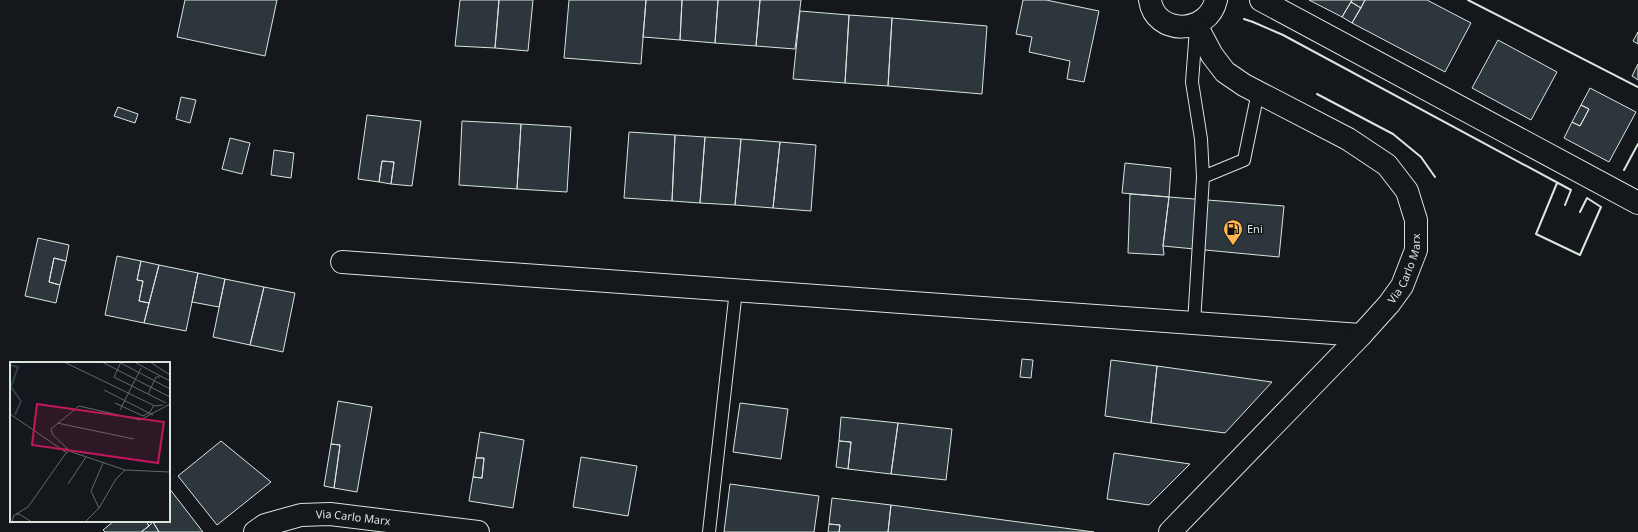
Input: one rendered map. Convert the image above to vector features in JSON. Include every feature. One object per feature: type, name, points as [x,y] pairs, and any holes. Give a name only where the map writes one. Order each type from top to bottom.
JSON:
[{"type":"street","points":[[1150,0],[1154,12],[1161,19],[1168,24],[1178,27],[1196,25],[1205,19],[1211,12],[1216,0]]},
{"type":"street","points":[[1261,0],[1636,198]]},
{"type":"street","name":"Via Carlo Marx","points":[[1170,532],[1361,335],[1389,304],[1402,286],[1416,250],[1416,220],[1407,191],[1387,165],[1348,139],[1258,92],[1225,72],[1212,55],[1196,25]]},
{"type":"street","points":[[342,262],[1361,335]]},
{"type":"street","name":"Via Carlo Marx","points":[[255,532],[265,525],[301,515],[330,514],[478,532]]},
{"type":"lane","points":[[1194,323],[1203,177],[1201,139],[1192,82],[1196,25]]},
{"type":"lane","points":[[1203,177],[1244,160],[1258,92]]},
{"type":"lane","points":[[709,532],[736,290]]},
{"type":"building","points":[[185,0],[277,0],[265,56],[177,37]]},
{"type":"building","points":[[460,0],[499,0],[495,48],[455,46]]},
{"type":"building","points":[[499,0],[533,0],[528,51],[495,48]]},
{"type":"building","points":[[569,0],[646,0],[641,64],[564,58]]},
{"type":"building","points":[[646,0],[682,0],[680,40],[643,37]]},
{"type":"building","points":[[682,0],[718,0],[715,43],[680,40]]},
{"type":"building","points":[[718,0],[760,0],[756,46],[715,43]]},
{"type":"building","points":[[760,0],[801,0],[795,49],[756,46]]},
{"type":"building","points":[[1023,0],[1046,0],[1099,11],[1084,82],[1067,79],[1070,61],[1029,52],[1032,37],[1016,34]]},
{"type":"building","points":[[1309,0],[1352,0],[1342,17]]},
{"type":"building","points":[[1352,0],[1365,0],[1361,8],[1351,2]]},
{"type":"building","points":[[1365,0],[1427,0],[1471,23],[1445,72],[1352,23]]},
{"type":"building","points":[[1351,2],[1361,8],[1352,23],[1342,17]]},
{"type":"building","points":[[800,11],[849,15],[845,83],[793,79]]},
{"type":"building","points":[[849,15],[892,18],[888,86],[845,83]]},
{"type":"building","points":[[892,18],[987,26],[982,94],[888,86]]},
{"type":"building","points":[[1638,32],[1638,44],[1633,41]]},
{"type":"building","points":[[1498,40],[1557,72],[1531,120],[1472,88]]},
{"type":"building","points":[[1638,64],[1638,80],[1632,76]]},
{"type":"building","points":[[1590,88],[1636,112],[1609,162],[1564,138],[1572,122],[1580,126],[1589,109],[1581,105]]},
{"type":"building","points":[[181,97],[196,100],[190,123],[176,119]]},
{"type":"building","points":[[1581,105],[1589,109],[1580,126],[1572,122]]},
{"type":"building","points":[[118,107],[138,114],[135,123],[114,116]]},
{"type":"building","points":[[367,115],[421,121],[412,186],[391,184],[394,162],[382,161],[379,182],[358,179]]},
{"type":"building","points":[[462,121],[521,124],[517,189],[459,185]]},
{"type":"building","points":[[521,124],[571,127],[567,192],[517,189]]},
{"type":"building","points":[[629,132],[675,135],[672,201],[624,198]]},
{"type":"building","points":[[675,135],[705,137],[700,203],[672,201]]},
{"type":"building","points":[[705,137],[741,139],[735,205],[700,203]]},
{"type":"building","points":[[230,138],[250,143],[242,174],[222,169]]},
{"type":"building","points":[[741,139],[780,142],[773,208],[735,205]]},
{"type":"building","points":[[780,142],[816,145],[811,211],[773,208]]},
{"type":"building","points":[[274,150],[294,153],[291,178],[271,175]]},
{"type":"building","points":[[382,161],[394,162],[391,184],[379,182]]},
{"type":"building","points":[[1125,163],[1171,168],[1169,197],[1122,193]]},
{"type":"building","points":[[1130,194],[1169,197],[1163,246],[1164,255],[1128,253]]},
{"type":"building","points":[[1169,197],[1284,206],[1279,257],[1163,246]]},
{"type":"building","points":[[38,238],[69,245],[66,261],[54,258],[49,282],[60,285],[56,303],[25,296]]},
{"type":"building","points":[[117,256],[141,261],[137,280],[143,281],[139,301],[149,303],[144,323],[105,315]]},
{"type":"building","points":[[54,258],[66,261],[60,285],[49,282]]},
{"type":"building","points":[[141,261],[159,265],[149,303],[139,301],[143,281],[137,280]]},
{"type":"building","points":[[159,265],[198,273],[186,331],[144,323]]},
{"type":"building","points":[[198,273],[225,279],[219,307],[192,302]]},
{"type":"building","points":[[225,279],[264,287],[250,345],[213,337]]},
{"type":"building","points":[[264,287],[295,293],[283,352],[250,345]]},
{"type":"building","points":[[1022,359],[1033,360],[1031,378],[1020,377]]},
{"type":"building","points":[[1111,360],[1157,366],[1151,423],[1105,416]]},
{"type":"building","points":[[1157,366],[1272,382],[1225,433],[1151,423]]},
{"type":"building","points":[[338,401],[372,407],[357,492],[334,488],[340,445],[331,444]]},
{"type":"building","points":[[740,403],[788,409],[781,459],[733,452]]},
{"type":"building","points":[[841,417],[898,423],[891,474],[848,469],[851,442],[839,441]]},
{"type":"building","points":[[898,423],[952,429],[946,480],[891,474]]},
{"type":"building","points":[[480,432],[524,440],[513,508],[469,501],[473,477],[482,478],[484,458],[476,458]]},
{"type":"building","points":[[221,441],[271,482],[217,525],[178,476]]},
{"type":"building","points":[[839,441],[851,442],[848,469],[836,467]]},
{"type":"building","points":[[331,444],[340,445],[334,488],[324,486]]},
{"type":"building","points":[[1114,453],[1190,464],[1149,505],[1107,499]]},
{"type":"building","points":[[581,457],[637,466],[628,516],[573,507]]},
{"type":"building","points":[[476,458],[484,458],[482,478],[473,477]]},
{"type":"building","points":[[730,484],[819,496],[814,532],[724,532]]},
{"type":"building","points":[[170,489],[203,532],[159,532],[153,522],[170,522]]},
{"type":"building","points":[[832,498],[891,505],[888,532],[839,532],[840,525],[829,524]]},
{"type":"building","points":[[891,505],[1094,532],[888,532]]},
{"type":"building","points":[[113,522],[147,522],[149,526],[141,532],[105,532],[103,530]]},
{"type":"building","points":[[147,522],[153,522],[149,526]]},
{"type":"building","points":[[153,522],[159,532],[141,532],[149,526]]},
{"type":"building","points":[[829,524],[840,525],[839,532],[828,532]]},
{"type":"wall","points":[[1468,0],[1638,87]]},
{"type":"wall","points":[[1244,19],[1283,35],[1571,190],[1565,205]]},
{"type":"wall","points":[[1317,94],[1393,134],[1421,157],[1435,177]]},
{"type":"wall","points":[[1624,170],[1638,144]]},
{"type":"wall","points":[[1557,183],[1536,234],[1580,255],[1601,207],[1587,198],[1580,212]]},
{"type":"place","name":"Eni","points":[[1233,246]]}]
